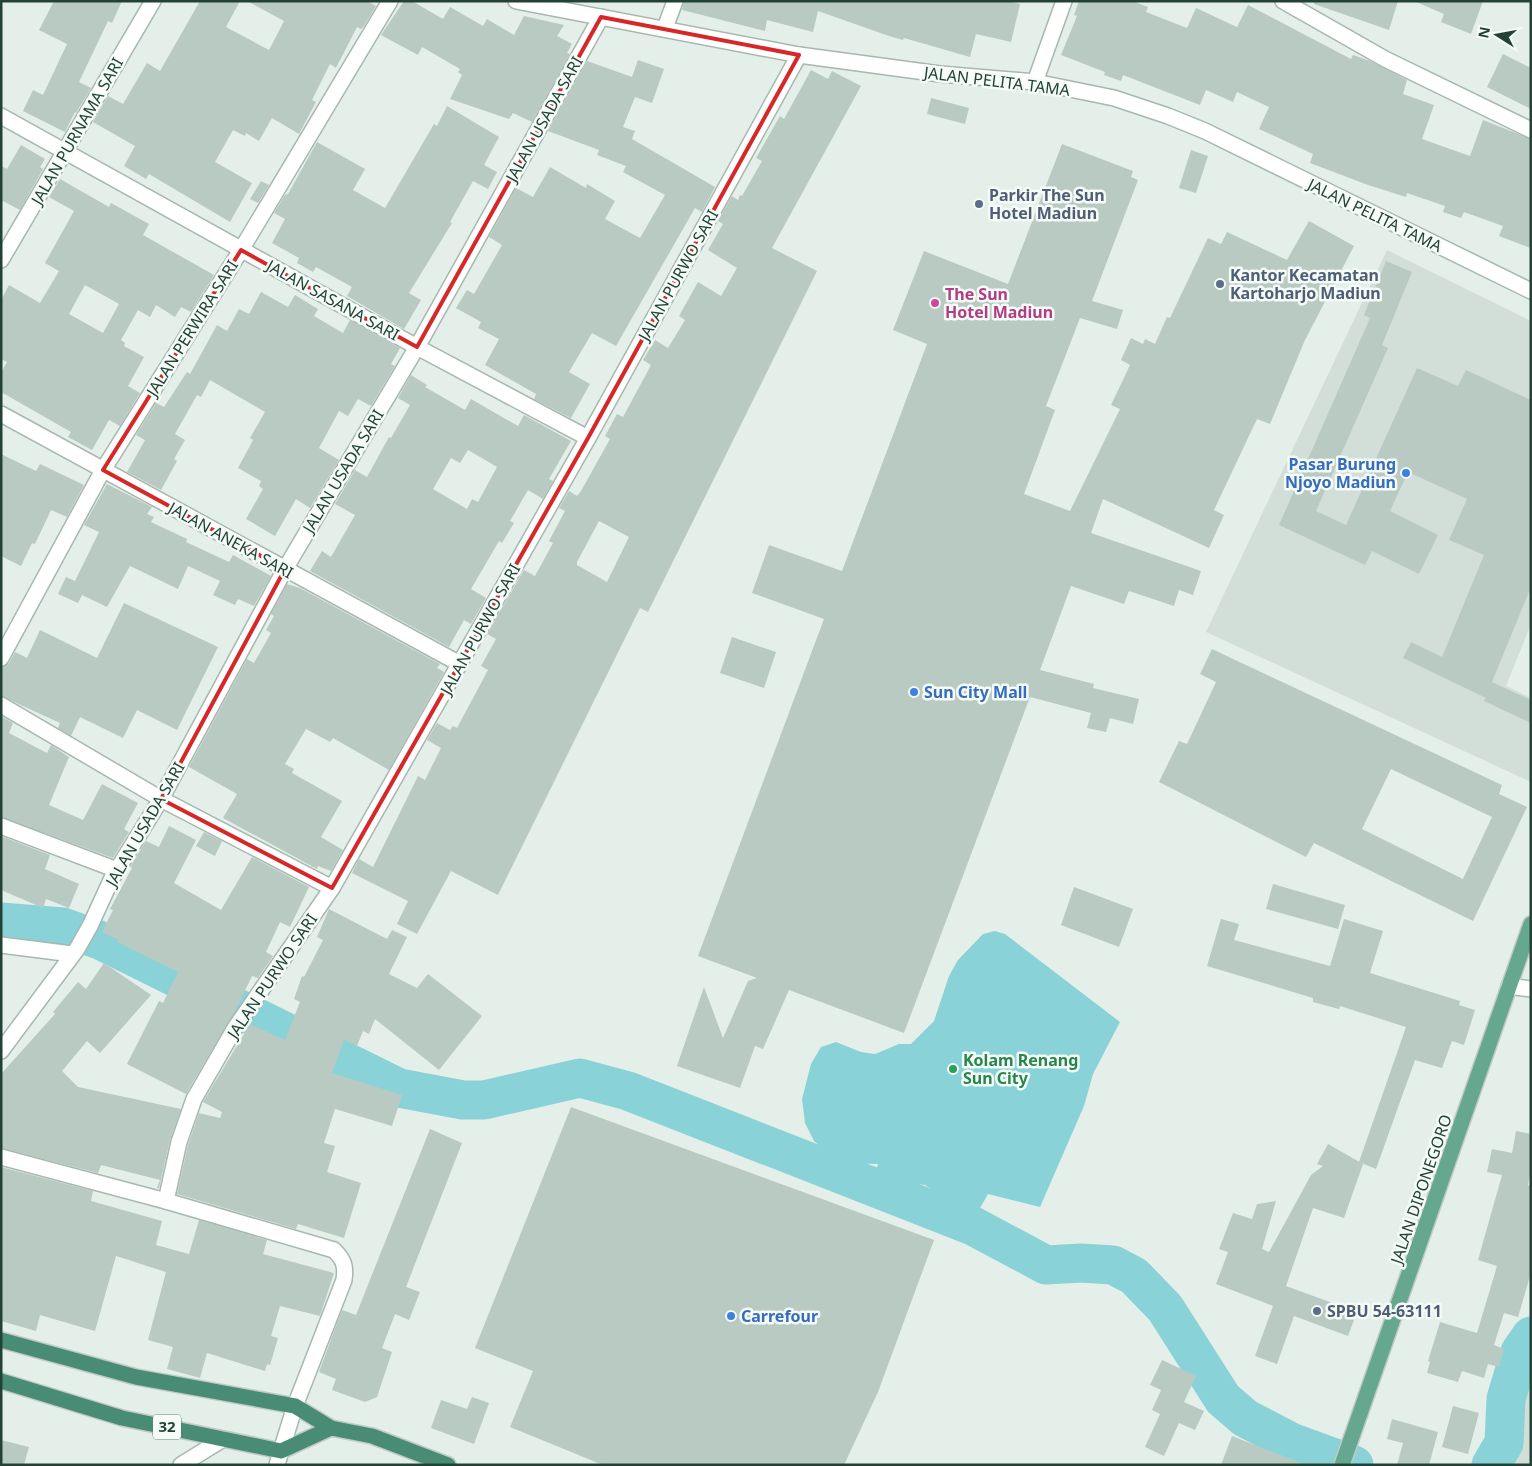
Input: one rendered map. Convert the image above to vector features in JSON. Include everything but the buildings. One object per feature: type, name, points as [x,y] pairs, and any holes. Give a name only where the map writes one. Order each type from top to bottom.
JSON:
[{"type":"highway","points":[[1,1340],[136,1377],[295,1406],[331,1428],[372,1436],[448,1465]]},
{"type":"highway","name":"32","points":[[1,1381],[122,1418],[223,1439],[279,1458]]},
{"type":"highway","points":[[279,1458],[331,1428]]},
{"type":"main road","name":"JALAN DIPONEGORO","points":[[1342,1465],[1531,924]]},
{"type":"street","name":"JALAN PURNAMA SARI","points":[[1,260],[153,1]]},
{"type":"street","name":"JALAN PERWIRA SARI","points":[[1,658],[103,470],[242,250],[390,1]]},
{"type":"street","name":"JALAN PELITA TAMA","points":[[516,1],[799,55],[940,74],[1035,82],[1114,98],[1205,131],[1530,289]]},
{"type":"street","points":[[665,28],[675,1]]},
{"type":"street","points":[[1035,82],[1064,1]]},
{"type":"street","points":[[1283,2],[1385,59],[1531,130]]},
{"type":"street","name":"JALAN USADA SARI","points":[[1,1051],[74,952],[90,926],[117,870],[162,799],[285,569],[417,347],[600,17]]},
{"type":"street","name":"JALAN PURWO SARI","points":[[166,1201],[179,1142],[194,1099],[235,1028],[332,888],[588,438],[799,55]]},
{"type":"street","name":"JALAN SASANA SARI","points":[[1,116],[417,347],[588,438]]},
{"type":"street","name":"JALAN ANEKA SARI","points":[[1,414],[460,664]]},
{"type":"street","points":[[1,705],[162,799],[332,888]]},
{"type":"street","points":[[1,826],[117,870]]},
{"type":"street","points":[[1,945],[74,952]]},
{"type":"street","points":[[1509,986],[1531,989]]},
{"type":"street","points":[[1,1157],[166,1201],[334,1250],[342,1258],[346,1266],[344,1280],[295,1406],[279,1458]]},
{"type":"street","points":[[181,1465],[223,1439]]},
{"type":"highlighted area","points":[[601,17],[799,55],[588,438],[332,888],[161,799],[285,569],[103,470],[241,250],[417,347]]},
{"type":"shaded area","name":"Pasar Burung Njoyo Madiun","points":[[1387,250],[1531,321],[1531,624],[1506,686],[1531,698],[1531,782],[1206,632]]},
{"type":"shaded area","points":[[1531,1383],[1531,1465],[1502,1465]]},
{"type":"water","name":"Kolam Renang Sun City","points":[[995,931],[1005,934],[1120,1022],[1093,1074],[1084,1106],[1040,1207],[988,1194],[980,1208],[946,1198],[925,1185],[905,1182],[898,1190],[874,1179],[878,1164],[839,1163],[814,1141],[805,1123],[802,1099],[811,1064],[821,1047],[836,1042],[861,1052],[875,1054],[899,1044],[911,1044],[934,1021],[949,976],[958,960],[983,934]]},
{"type":"waterway","points":[[1,922],[63,927],[102,941],[399,1088],[463,1100],[484,1100],[580,1078],[628,1091],[973,1226],[1046,1265],[1081,1263],[1113,1265],[1134,1276],[1165,1308],[1223,1399],[1245,1418],[1291,1442],[1354,1465]]},
{"type":"waterway","points":[[1491,1465],[1504,1443],[1506,1399],[1520,1352],[1531,1336]]},
{"type":"place","name":"Parkir The Sun Hotel Madiun","points":[[979,204]]},
{"type":"place","name":"Kantor Kecamatan Kartoharjo Madiun","points":[[1220,284]]},
{"type":"place","name":"The Sun Hotel Madiun","points":[[935,303]]},
{"type":"place","name":"Pasar Burung Njoyo Madiun","points":[[1406,473]]},
{"type":"place","name":"Sun City Mall","points":[[914,692]]},
{"type":"place","name":"Kolam Renang Sun City","points":[[953,1069]]},
{"type":"place","name":"SPBU 54-63111","points":[[1317,1311]]},
{"type":"place","name":"Carrefour","points":[[731,1316]]}]
